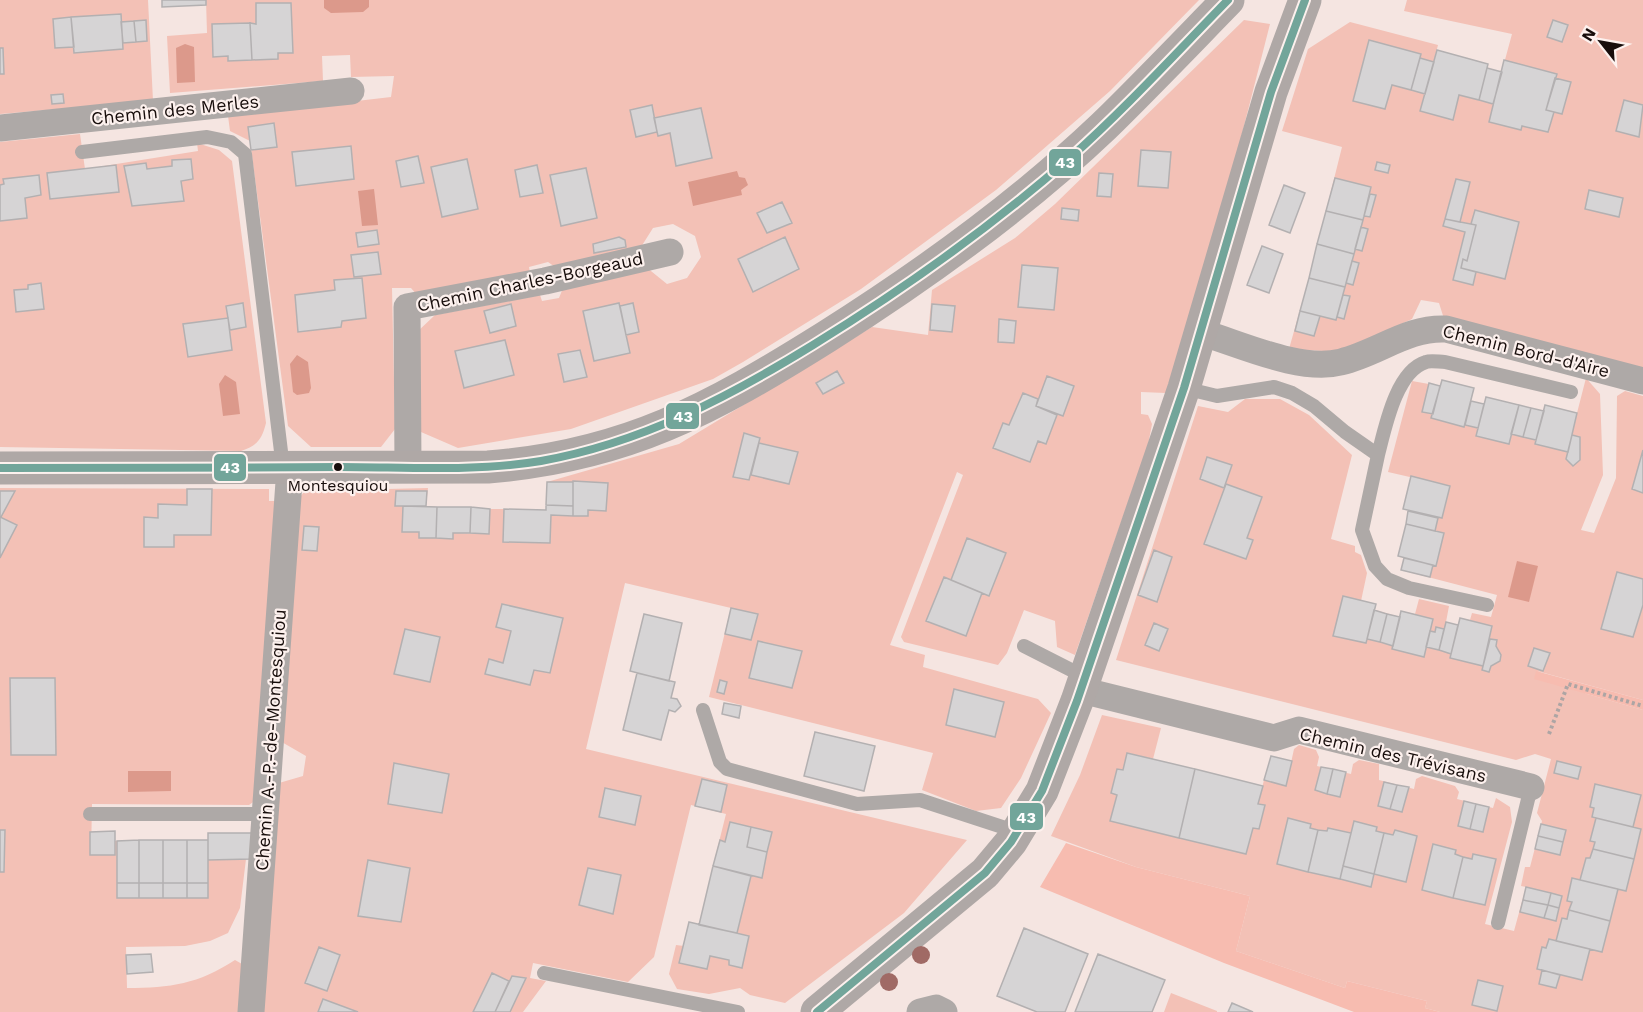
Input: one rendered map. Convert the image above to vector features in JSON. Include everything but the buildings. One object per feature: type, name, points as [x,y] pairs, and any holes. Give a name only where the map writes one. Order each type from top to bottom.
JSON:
[{"type":"street","points":[[0,468],[408,468],[515,465],[579,454],[649,434],[745,388],[884,300],[998,217],[1103,127],[1228,0]]},
{"type":"street","points":[[817,1012],[985,873],[1018,832],[1056,761],[1203,333],[1271,92],[1305,0]]},
{"type":"street","name":"Chemin des Merles","points":[[0,128],[351,91]]},
{"type":"street","name":"Chemin Charles-Borgeaud","points":[[408,468],[407,307],[545,281],[670,252]]},
{"type":"street","name":"Chemin Bord-d'Aire","points":[[1203,333],[1292,361],[1320,364],[1353,358],[1413,333],[1446,329],[1643,381]]},
{"type":"street","name":"Chemin A.-P.-de-Montesquiou","points":[[251,1012],[287,468]]},
{"type":"street","name":"Chemin des Trévisans","points":[[1083,683],[1274,738],[1299,730],[1531,787]]},
{"type":"street","points":[[920,1012],[936,1008],[944,1012]]},
{"type":"lane","points":[[82,152],[207,137],[231,142],[245,154],[287,468]]},
{"type":"lane","points":[[1487,605],[1409,588],[1387,579],[1375,566],[1362,530],[1378,455],[1397,394],[1410,371],[1427,361],[1445,362],[1571,392]]},
{"type":"lane","points":[[1184,388],[1217,396],[1274,387],[1292,393],[1314,406],[1378,455]]},
{"type":"lane","points":[[1024,646],[1083,683]]},
{"type":"lane","points":[[703,710],[720,762],[727,769],[857,804],[920,800],[1018,832]]},
{"type":"lane","points":[[1498,923],[1531,787]]},
{"type":"lane","points":[[90,814],[265,814]]},
{"type":"lane","points":[[544,973],[738,1012]]},
{"type":"path","points":[[1549,734],[1568,684],[1643,706]]},
{"type":"shaded area","points":[[0,0],[148,0],[153,101],[0,114]]},
{"type":"shaded area","points":[[206,0],[1199,0],[1110,91],[996,190],[861,289],[743,362],[713,379],[571,429],[458,448],[421,432],[416,333],[435,315],[540,295],[542,301],[559,298],[563,288],[646,267],[667,284],[687,278],[701,257],[695,236],[673,224],[653,228],[641,247],[555,267],[548,262],[529,267],[530,273],[417,295],[411,288],[392,288],[395,429],[381,447],[311,447],[288,426],[250,141],[230,131],[228,116],[391,97],[394,76],[351,77],[350,55],[322,56],[323,81],[170,93],[167,36],[207,33]]},
{"type":"shaded area","points":[[324,0],[369,0],[369,7],[363,12],[331,13],[324,8]]},
{"type":"shaded area","points":[[1407,0],[1643,0],[1643,369],[1445,322],[1439,303],[1421,300],[1412,319],[1340,352],[1289,349],[1309,278],[1345,286],[1362,220],[1326,211],[1342,147],[1282,131],[1308,49],[1350,22],[1438,45],[1421,111],[1452,120],[1459,95],[1493,104],[1512,34],[1404,11]]},
{"type":"shaded area","points":[[1244,20],[1270,24],[1222,212],[1166,393],[1141,392],[1141,414],[1148,415],[1152,424],[1148,445],[1075,655],[1057,647],[1055,621],[1024,610],[1007,653],[998,665],[904,642],[901,637],[963,475],[957,472],[890,645],[925,655],[923,667],[1038,699],[1051,713],[1021,778],[1001,808],[976,811],[922,790],[933,753],[709,697],[731,608],[625,583],[586,749],[967,840],[904,913],[785,1003],[750,995],[740,988],[709,994],[677,989],[669,974],[676,945],[684,946],[737,933],[751,876],[713,866],[726,814],[691,805],[654,957],[628,982],[533,963],[530,978],[546,981],[523,1012],[262,1012],[279,783],[303,776],[306,756],[280,741],[299,498],[305,491],[428,488],[426,506],[437,507],[436,538],[452,539],[453,533],[489,534],[490,509],[504,509],[503,542],[550,543],[551,515],[572,516],[547,482],[679,444],[872,327],[928,335],[932,290],[1015,238],[1055,204]]},
{"type":"shaded area","points":[[185,44],[194,47],[195,82],[177,83],[176,48]]},
{"type":"shaded area","points":[[80,134],[85,169],[198,151],[197,143],[219,150],[232,161],[266,423],[261,437],[252,446],[241,451],[0,447],[0,142]]},
{"type":"shaded area","points":[[737,171],[739,177],[745,178],[748,185],[741,190],[742,195],[693,206],[688,182]]},
{"type":"shaded area","points":[[374,189],[378,225],[362,226],[358,191]]},
{"type":"shaded area","points":[[297,355],[308,362],[311,388],[309,393],[297,395],[293,392],[290,364]]},
{"type":"shaded area","points":[[225,375],[236,382],[240,414],[223,416],[219,384]]},
{"type":"shaded area","points":[[1586,378],[1600,394],[1603,475],[1581,530],[1594,533],[1616,478],[1617,396],[1625,391],[1643,396],[1643,700],[1537,671],[1587,694],[1643,710],[1643,1012],[1440,1012],[1425,1008],[1427,1001],[1347,981],[1345,988],[1236,951],[1250,896],[1136,867],[1051,836],[1080,775],[1102,715],[1161,728],[1153,759],[1128,753],[1123,770],[1117,769],[1111,793],[1117,795],[1110,821],[1246,854],[1253,828],[1264,805],[1258,804],[1264,780],[1286,786],[1294,749],[1299,745],[1316,750],[1319,757],[1317,766],[1351,774],[1353,764],[1359,760],[1379,764],[1379,780],[1414,789],[1416,779],[1422,776],[1455,786],[1459,792],[1457,799],[1493,808],[1496,798],[1510,807],[1512,822],[1485,924],[1514,931],[1526,887],[1521,886],[1525,867],[1530,867],[1542,821],[1537,813],[1551,759],[1535,754],[1516,760],[1116,660],[1198,406],[1228,412],[1245,399],[1280,399],[1309,415],[1352,455],[1331,539],[1355,546],[1355,552],[1361,555],[1367,573],[1361,601],[1375,610],[1400,617],[1401,611],[1415,614],[1419,599],[1449,606],[1446,622],[1458,625],[1460,618],[1470,620],[1472,613],[1491,617],[1497,595],[1401,570],[1404,558],[1436,565],[1444,533],[1435,531],[1438,518],[1442,518],[1449,486],[1388,472],[1412,381],[1440,386],[1442,380],[1474,388],[1465,425],[1511,434],[1543,411],[1545,405],[1577,413]]},
{"type":"shaded area","points":[[0,488],[269,489],[269,501],[278,501],[259,798],[249,805],[92,804],[91,855],[114,855],[115,841],[208,840],[246,859],[240,908],[228,933],[210,941],[185,946],[126,947],[127,988],[184,983],[209,975],[235,960],[249,968],[246,1012],[0,1012]]},
{"type":"shaded area","points":[[1517,561],[1538,566],[1529,602],[1508,597]]},
{"type":"shaded area","points":[[1536,671],[1643,700],[1643,710],[1534,679]]},
{"type":"shaded area","points":[[128,771],[171,771],[171,791],[128,792]]},
{"type":"shaded area","points":[[1066,843],[1136,867],[1250,896],[1236,951],[1345,988],[1347,981],[1427,1001],[1425,1008],[1440,1012],[1354,1012],[1224,963],[1040,887]]},
{"type":"shaded area","points":[[1171,993],[1217,1011],[1217,1012],[1164,1012]]},
{"type":"transit line","name":"43","points":[[0,468],[491,467],[541,461],[614,443],[682,416],[748,383],[847,324],[946,256],[1010,208],[1071,157],[1131,100],[1228,0]]},
{"type":"transit line","name":"43","points":[[817,1012],[985,873],[1011,842],[1042,791],[1077,701],[1184,388],[1271,92],[1305,0]]},
{"type":"place","name":"Montesquiou","points":[[338,467]]}]
